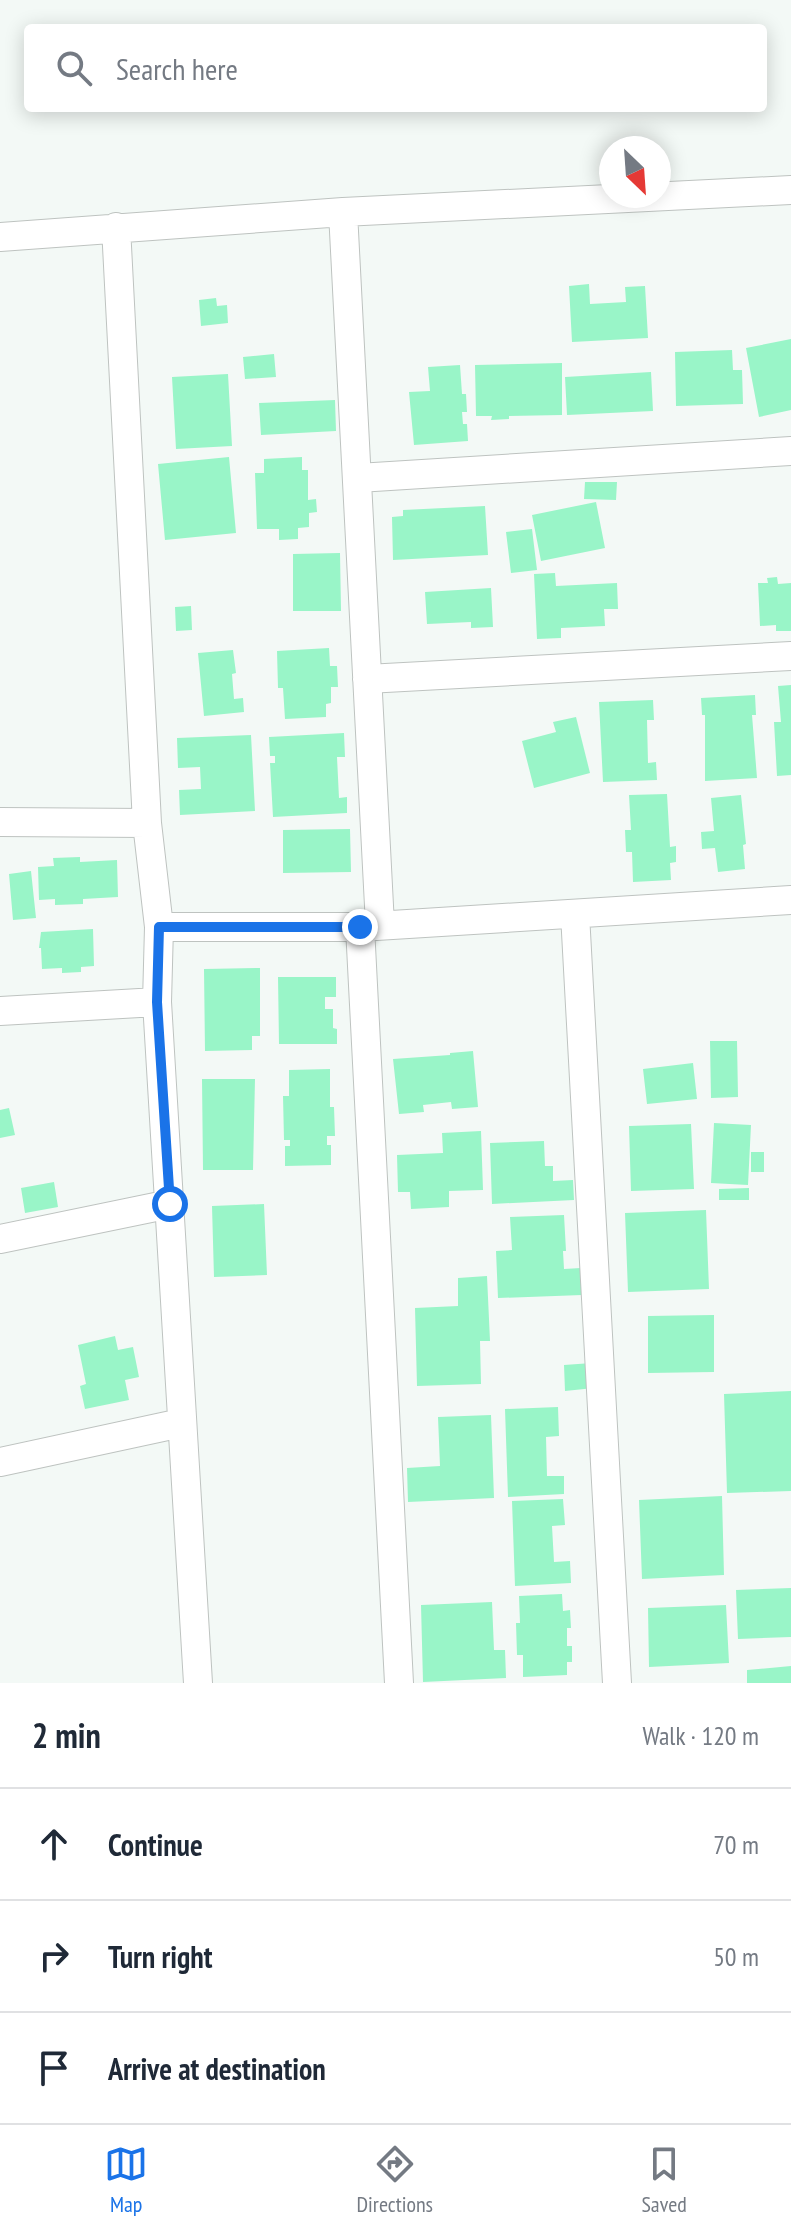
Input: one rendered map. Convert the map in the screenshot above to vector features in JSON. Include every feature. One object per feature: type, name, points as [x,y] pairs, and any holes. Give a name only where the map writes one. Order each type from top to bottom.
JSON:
[{"type":"street","points":[[0,237],[343,212],[791,190]]},
{"type":"street","points":[[343,212],[367,679],[370,926],[399,1683]]},
{"type":"street","points":[[116,227],[147,823],[159,927],[157,1002],[198,1683]]},
{"type":"street","points":[[358,478],[791,451]]},
{"type":"street","points":[[367,679],[791,656]]},
{"type":"street","points":[[0,822],[147,823]]},
{"type":"street","points":[[159,927],[370,926],[791,900]]},
{"type":"street","points":[[575,914],[617,1683]]},
{"type":"street","points":[[0,1011],[157,1002]]},
{"type":"street","points":[[0,1239],[170,1204]]},
{"type":"street","points":[[0,1462],[181,1423]]},
{"type":"building","points":[[589,284],[590,304],[626,302],[625,287],[645,286],[648,338],[572,342],[569,286]]},
{"type":"building","points":[[216,298],[217,306],[227,305],[228,323],[201,326],[199,300]]},
{"type":"building","points":[[791,339],[791,410],[759,417],[746,348]]},
{"type":"building","points":[[732,350],[733,370],[742,370],[743,404],[676,406],[675,352]]},
{"type":"building","points":[[274,354],[276,377],[245,379],[243,357]]},
{"type":"building","points":[[562,363],[562,415],[509,416],[509,419],[491,420],[492,416],[476,416],[475,365]]},
{"type":"building","points":[[460,365],[467,412],[462,412],[463,424],[467,424],[468,441],[414,445],[409,392],[430,391],[428,367]]},
{"type":"building","points":[[651,372],[653,411],[567,415],[565,377]]},
{"type":"building","points":[[228,374],[232,446],[176,449],[172,377]]},
{"type":"building","points":[[335,400],[336,431],[261,435],[259,403]]},
{"type":"building","points":[[229,457],[236,533],[165,540],[158,464]]},
{"type":"building","points":[[302,457],[302,470],[308,470],[308,500],[316,499],[317,512],[309,513],[309,527],[298,528],[298,539],[279,540],[279,529],[257,529],[255,473],[264,473],[264,459]]},
{"type":"building","points":[[585,482],[617,482],[616,500],[584,499]]},
{"type":"building","points":[[596,502],[605,548],[541,561],[532,515]]},
{"type":"building","points":[[485,506],[488,555],[393,560],[392,517],[403,516],[403,510]]},
{"type":"building","points":[[532,529],[537,570],[511,573],[506,532]]},
{"type":"building","points":[[340,553],[341,611],[293,611],[293,554]]},
{"type":"building","points":[[555,573],[556,586],[617,583],[618,609],[604,609],[605,626],[561,628],[561,638],[537,639],[534,574]]},
{"type":"building","points":[[777,577],[778,584],[791,583],[791,631],[776,631],[776,625],[760,626],[758,583],[768,583],[767,578]]},
{"type":"building","points":[[491,588],[493,627],[471,628],[471,622],[427,624],[425,592]]},
{"type":"building","points":[[191,606],[192,630],[176,631],[175,607]]},
{"type":"building","points":[[329,648],[330,666],[337,666],[338,687],[331,687],[331,703],[326,704],[326,717],[285,719],[283,688],[278,688],[277,651]]},
{"type":"building","points":[[233,650],[236,673],[232,674],[234,699],[243,698],[244,712],[204,716],[198,653]]},
{"type":"building","points":[[791,685],[791,775],[777,776],[774,722],[781,722],[778,686]]},
{"type":"building","points":[[755,695],[756,715],[752,715],[757,778],[705,781],[705,715],[702,715],[701,698]]},
{"type":"building","points":[[653,700],[654,720],[647,720],[648,763],[656,762],[657,780],[603,782],[599,702]]},
{"type":"building","points":[[576,717],[590,773],[534,788],[522,741],[556,732],[553,722]]},
{"type":"building","points":[[344,733],[345,757],[337,757],[339,798],[347,797],[347,813],[273,817],[270,763],[275,763],[275,756],[270,756],[269,737]]},
{"type":"building","points":[[251,735],[255,811],[180,815],[179,790],[201,789],[200,767],[178,768],[177,738]]},
{"type":"building","points":[[667,794],[670,847],[676,846],[676,862],[670,863],[671,880],[633,882],[632,852],[626,852],[625,830],[631,830],[629,795]]},
{"type":"building","points":[[741,795],[745,869],[718,872],[715,848],[702,849],[701,832],[714,831],[711,798]]},
{"type":"building","points":[[350,829],[351,872],[283,873],[283,830]]},
{"type":"building","points":[[80,857],[80,862],[117,860],[118,897],[83,899],[83,904],[55,905],[55,899],[39,900],[38,867],[54,866],[53,858]]},
{"type":"building","points":[[31,871],[36,918],[13,920],[9,874]]},
{"type":"building","points":[[93,929],[94,966],[81,967],[81,972],[62,973],[62,968],[42,969],[39,948],[41,932]]},
{"type":"building","points":[[260,968],[260,1036],[252,1036],[252,1050],[205,1051],[204,969]]},
{"type":"building","points":[[278,977],[336,977],[336,997],[325,997],[325,1009],[333,1009],[337,1044],[279,1044]]},
{"type":"building","points":[[710,1041],[737,1041],[738,1097],[711,1098]]},
{"type":"building","points":[[473,1051],[478,1107],[452,1109],[451,1102],[423,1105],[424,1112],[399,1114],[393,1059]]},
{"type":"building","points":[[693,1063],[697,1099],[647,1104],[643,1069]]},
{"type":"building","points":[[330,1069],[330,1107],[334,1107],[335,1136],[327,1136],[327,1145],[331,1145],[331,1165],[285,1166],[285,1146],[290,1146],[290,1140],[284,1140],[283,1096],[289,1096],[289,1070]]},
{"type":"building","points":[[202,1079],[255,1079],[253,1170],[203,1170]]},
{"type":"building","points":[[9,1108],[15,1135],[0,1138],[0,1110]]},
{"type":"building","points":[[714,1123],[751,1125],[748,1185],[711,1183]]},
{"type":"building","points":[[691,1124],[694,1189],[631,1191],[629,1126]]},
{"type":"building","points":[[481,1131],[483,1190],[449,1191],[449,1207],[411,1209],[410,1192],[398,1192],[397,1155],[443,1153],[442,1133]]},
{"type":"building","points":[[544,1141],[545,1166],[553,1166],[553,1181],[573,1180],[574,1200],[492,1204],[490,1143]]},
{"type":"building","points":[[751,1152],[764,1152],[764,1172],[751,1172]]},
{"type":"building","points":[[54,1182],[58,1207],[25,1213],[21,1188]]},
{"type":"building","points":[[749,1188],[749,1200],[719,1200],[719,1189]]},
{"type":"building","points":[[264,1204],[267,1275],[214,1277],[212,1206]]},
{"type":"building","points":[[706,1210],[709,1289],[628,1292],[625,1213]]},
{"type":"building","points":[[564,1215],[564,1269],[581,1268],[582,1295],[498,1298],[496,1251],[512,1250],[510,1217]]},
{"type":"building","points":[[487,1276],[490,1341],[480,1341],[481,1384],[417,1386],[415,1308],[458,1306],[458,1278]]},
{"type":"building","points":[[714,1315],[714,1372],[648,1373],[648,1316]]},
{"type":"building","points":[[115,1336],[118,1350],[133,1347],[139,1377],[125,1380],[129,1400],[85,1409],[80,1386],[86,1384],[78,1345]]},
{"type":"building","points":[[592,1363],[594,1388],[565,1391],[564,1365]]},
{"type":"building","points":[[791,1391],[791,1491],[727,1493],[724,1394]]},
{"type":"building","points":[[558,1407],[559,1436],[546,1437],[547,1476],[564,1476],[564,1494],[508,1497],[505,1409]]},
{"type":"building","points":[[491,1415],[494,1498],[408,1502],[407,1468],[440,1466],[438,1417]]},
{"type":"building","points":[[722,1496],[724,1575],[642,1579],[639,1500]]},
{"type":"building","points":[[563,1499],[565,1525],[552,1526],[554,1562],[570,1561],[571,1583],[515,1586],[512,1501]]},
{"type":"building","points":[[791,1588],[791,1637],[738,1639],[736,1590]]},
{"type":"building","points":[[562,1594],[563,1611],[570,1610],[571,1628],[567,1628],[567,1646],[572,1646],[572,1662],[567,1662],[567,1675],[523,1677],[523,1655],[517,1655],[519,1596]]},
{"type":"building","points":[[492,1602],[494,1650],[505,1650],[506,1678],[423,1682],[421,1605]]},
{"type":"building","points":[[726,1605],[729,1663],[649,1667],[648,1608]]},
{"type":"building","points":[[791,1666],[791,1683],[747,1683],[747,1670]]},
{"type":"route","points":[[170,1204],[157,1002],[159,927],[360,927]]}]
